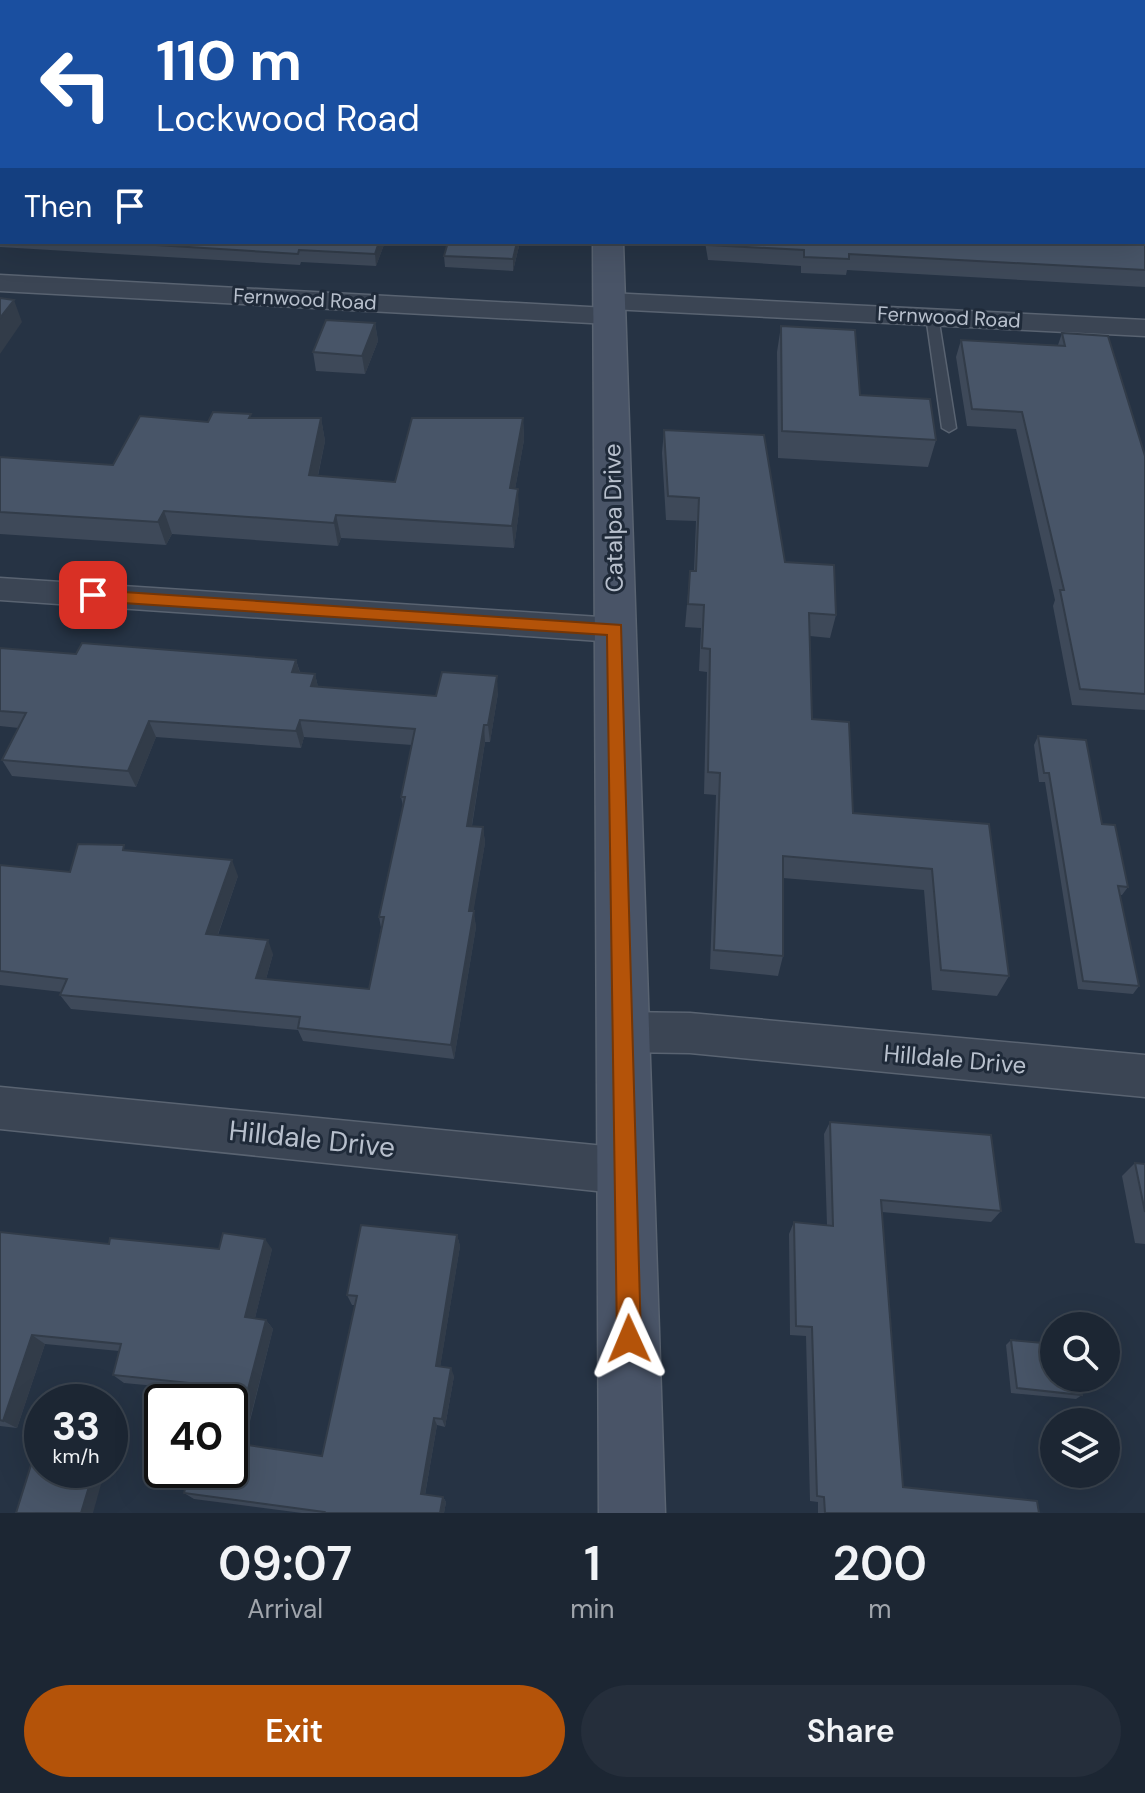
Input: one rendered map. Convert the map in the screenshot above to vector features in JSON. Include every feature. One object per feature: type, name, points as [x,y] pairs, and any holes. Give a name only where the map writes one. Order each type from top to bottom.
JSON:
[{"type":"street","name":"Catalpa Drive","points":[[608,244],[632,1513]]},
{"type":"street","name":"Fernwood Road","points":[[0,283],[802,318],[932,316],[1145,328]]},
{"type":"street","points":[[0,589],[615,630]]},
{"type":"street","name":"Hilldale Drive","points":[[621,1032],[690,1033],[1145,1076]]},
{"type":"street","name":"Hilldale Drive","points":[[0,1108],[625,1171]]},
{"type":"lane","points":[[932,316],[949,428]]},
{"type":"building","points":[[140,244],[378,244],[375,254],[299,250],[298,254]]},
{"type":"building","points":[[447,244],[517,244],[513,259],[444,256]]},
{"type":"building","points":[[1145,244],[1145,270],[849,254],[849,259],[804,257],[804,250],[709,245]]},
{"type":"building","points":[[0,298],[14,300],[0,318]]},
{"type":"building","points":[[326,320],[375,323],[362,356],[313,352]]},
{"type":"building","points":[[781,326],[855,330],[860,395],[930,399],[936,440],[782,431]]},
{"type":"building","points":[[1062,333],[1108,336],[1145,456],[1145,694],[1080,689],[1060,590],[1064,590],[1022,412],[972,409],[961,340],[1065,346]]},
{"type":"building","points":[[213,412],[251,414],[249,418],[321,418],[309,475],[395,482],[412,418],[523,418],[510,488],[518,489],[512,526],[336,515],[334,523],[164,511],[158,522],[0,512],[0,457],[113,465],[140,416],[208,422]]},
{"type":"building","points":[[664,430],[764,435],[785,562],[834,565],[836,615],[809,613],[812,719],[849,722],[853,813],[989,824],[1009,976],[941,970],[932,869],[783,856],[783,956],[714,950],[720,773],[708,772],[710,649],[702,648],[704,605],[688,604],[690,571],[696,571],[699,498],[668,496]]},
{"type":"building","points":[[82,643],[296,660],[292,672],[315,674],[311,686],[436,696],[442,672],[497,676],[488,725],[484,725],[467,826],[483,827],[469,911],[474,911],[451,1045],[298,1028],[300,1017],[60,995],[67,979],[0,971],[0,865],[70,872],[78,844],[124,845],[123,850],[232,860],[206,934],[268,940],[256,978],[369,989],[384,917],[379,917],[405,797],[401,797],[415,729],[300,720],[296,731],[149,721],[128,771],[2,760],[26,713],[0,711],[0,648],[76,654]]},
{"type":"building","points":[[1038,736],[1086,740],[1102,824],[1115,825],[1128,887],[1118,886],[1139,986],[1083,981],[1049,773],[1044,773]]},
{"type":"building","points":[[830,1122],[991,1135],[1001,1211],[881,1200],[903,1487],[1037,1501],[1039,1513],[825,1513],[824,1497],[817,1496],[812,1327],[796,1326],[794,1222],[833,1226]]},
{"type":"building","points":[[1135,1163],[1145,1164],[1145,1212]]},
{"type":"building","points":[[361,1225],[457,1235],[436,1366],[451,1368],[442,1419],[434,1418],[421,1494],[443,1497],[440,1513],[323,1513],[184,1493],[185,1488],[248,1488],[248,1445],[322,1456],[357,1296],[347,1295]]},
{"type":"building","points":[[0,1232],[109,1244],[110,1238],[219,1249],[223,1233],[265,1239],[245,1317],[266,1320],[248,1389],[248,1384],[190,1384],[113,1375],[121,1344],[32,1335],[3,1421],[0,1420]]},
{"type":"building","points":[[1011,1340],[1040,1343],[1040,1390],[1017,1388]]},
{"type":"building","points":[[1054,1392],[1082,1392],[1082,1395]]},
{"type":"building","points":[[24,1487],[89,1488],[81,1513],[16,1513]]},
{"type":"route","points":[[93,595],[615,630],[629,1339]]}]
